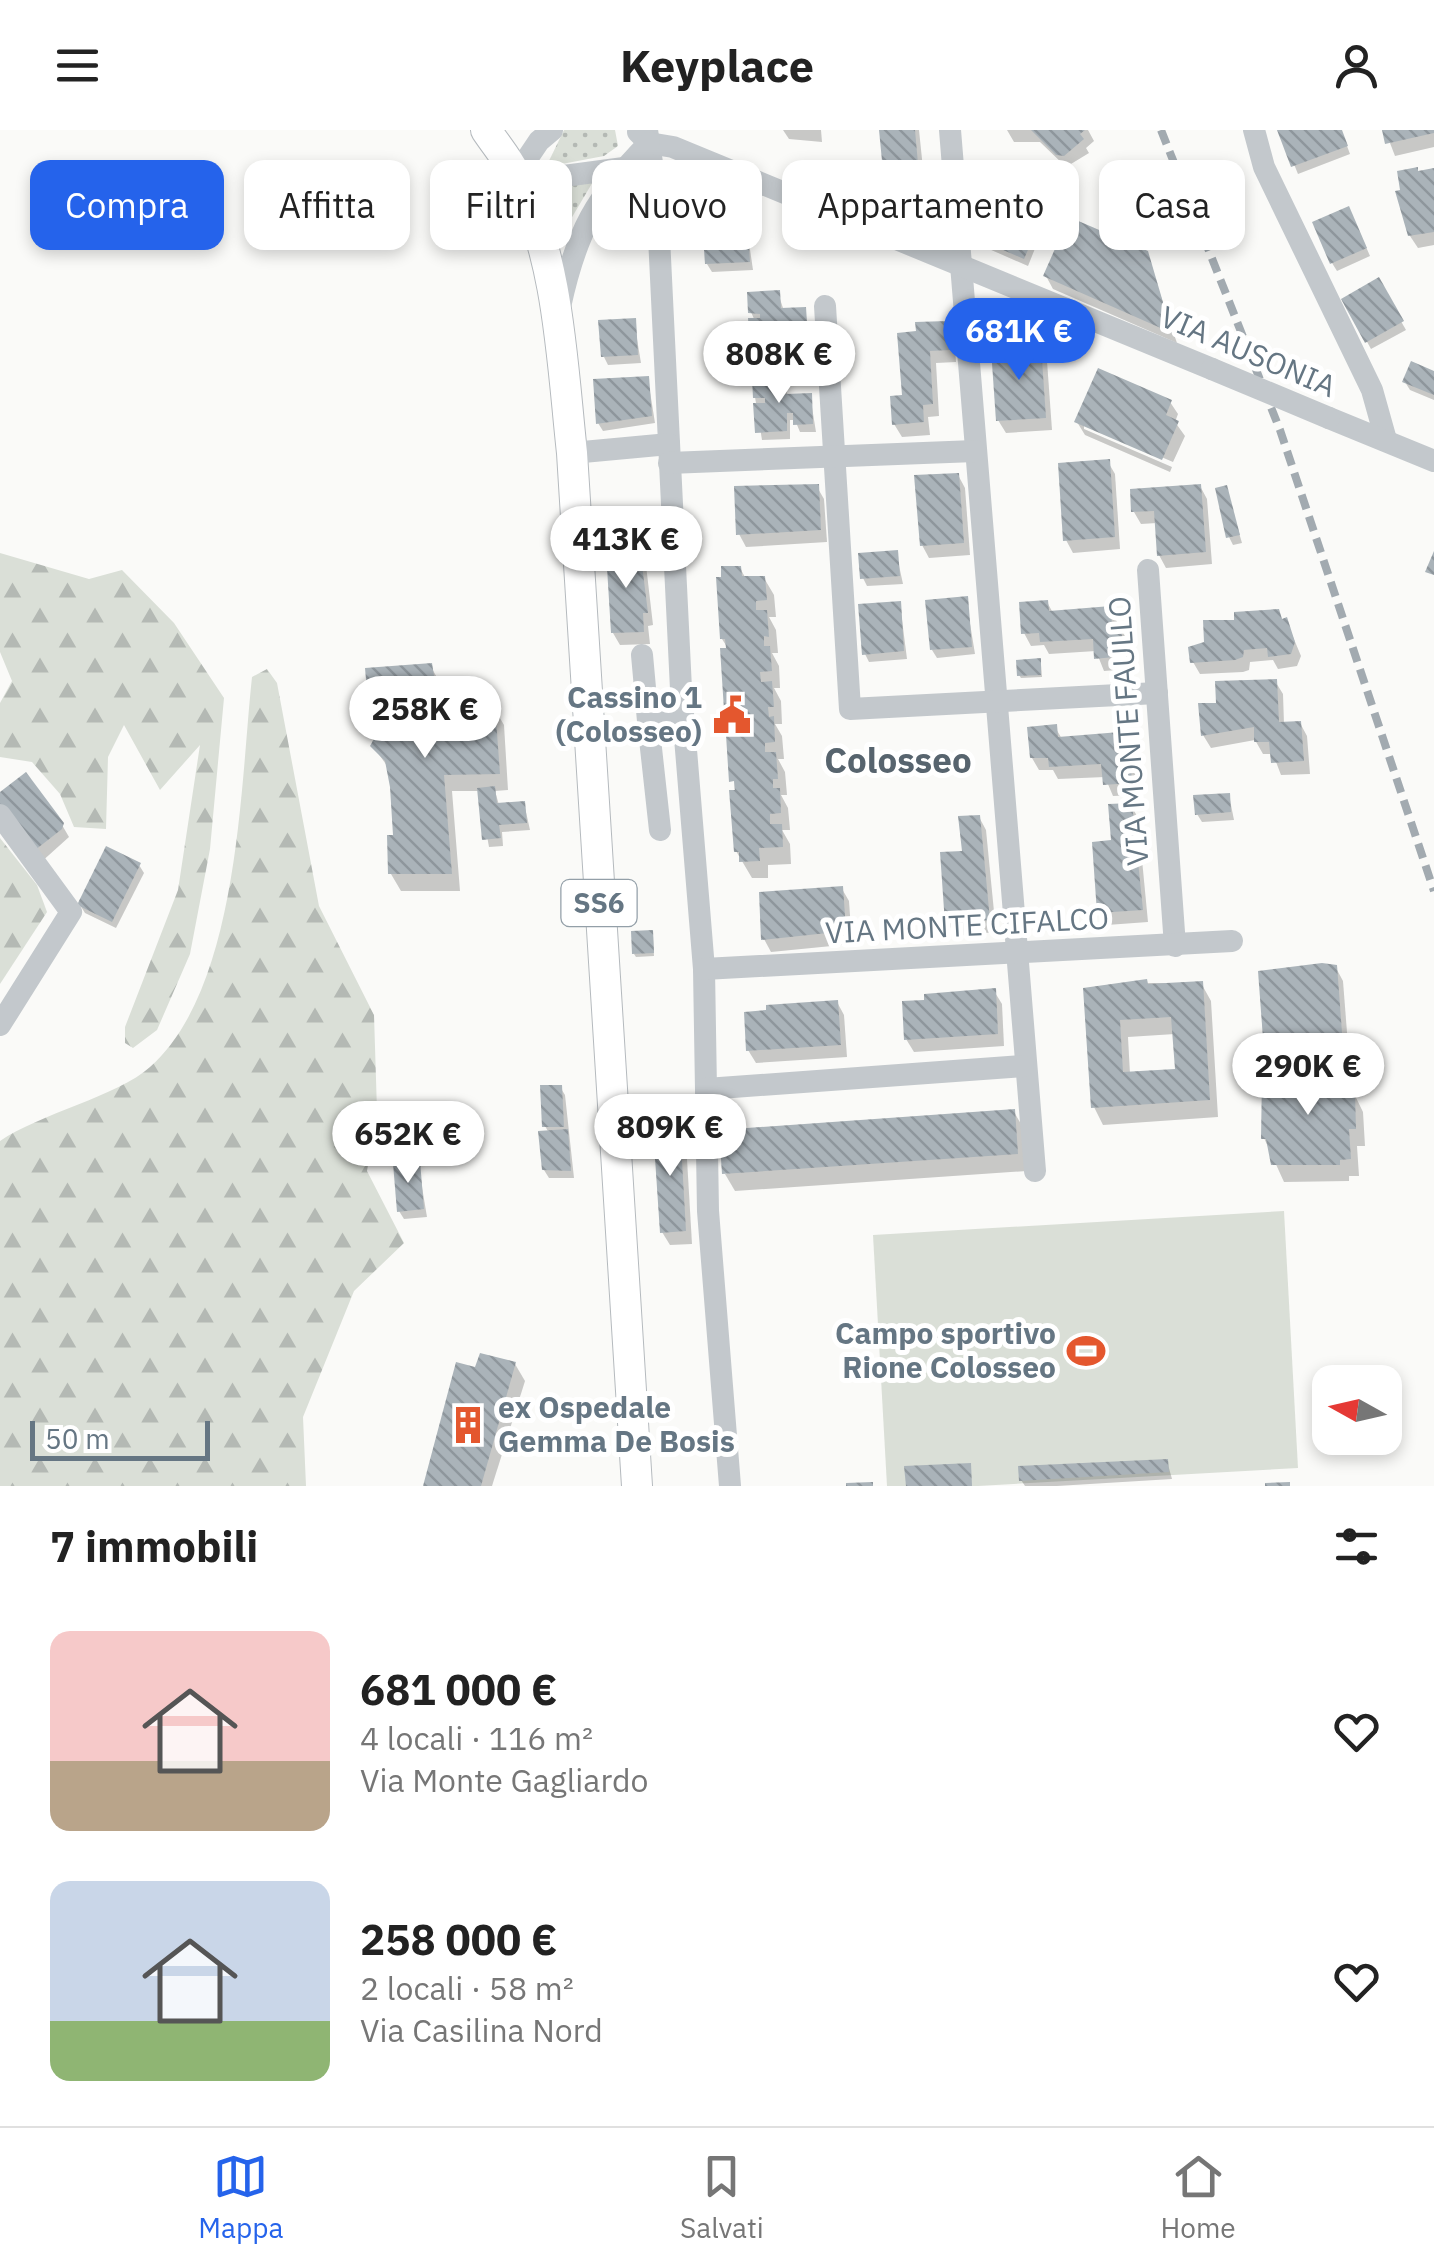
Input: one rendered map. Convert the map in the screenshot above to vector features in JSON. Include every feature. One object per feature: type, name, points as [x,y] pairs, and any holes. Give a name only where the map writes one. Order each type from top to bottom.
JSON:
[{"type":"main road","name":"SS6","points":[[486,130],[506,160]]},
{"type":"main road","name":"SS6","points":[[542,250],[557,321],[572,453],[636,1486]]},
{"type":"street","points":[[526,160],[552,130]]},
{"type":"street","points":[[950,130],[1023,1066],[1035,1171]]},
{"type":"street","points":[[1254,130],[1271,183],[1372,390],[1386,440]]},
{"type":"street","points":[[629,160],[644,134]]},
{"type":"street","points":[[644,134],[657,196],[683,714],[704,968],[708,1211],[730,1486]]},
{"type":"street","name":"VIA AUSONIA","points":[[644,134],[1434,461]]},
{"type":"street","points":[[557,321],[582,226],[592,212]]},
{"type":"street","points":[[826,306],[850,709],[1156,694]]},
{"type":"street","points":[[572,453],[836,455],[975,450]]},
{"type":"street","name":"VIA MONTE FAULLO","points":[[1148,570],[1174,946]]},
{"type":"street","points":[[642,655],[660,830]]},
{"type":"street","points":[[648,720],[683,714]]},
{"type":"street","points":[[0,815],[71,912],[0,1024]]},
{"type":"street","name":"VIA MONTE CIFALCO","points":[[704,968],[1232,941]]},
{"type":"street","points":[[706,1089],[1023,1066]]},
{"type":"green space","points":[[564,130],[615,130],[618,146],[604,156],[572,162],[549,160]]},
{"type":"green space","points":[[592,180],[572,217],[572,184]]},
{"type":"green space","points":[[0,553],[89,579],[122,570],[174,623],[224,698],[210,849],[190,954],[157,1030],[133,1048],[125,1043],[125,1027],[178,890],[200,745],[160,790],[124,725],[108,757],[106,829],[74,827],[60,794],[32,762],[0,757],[0,703],[12,681],[0,652]]},
{"type":"green space","points":[[267,669],[277,683],[319,906],[374,1015],[377,1111],[367,1171],[404,1243],[354,1291],[303,1417],[306,1486],[0,1486],[0,1141],[136,1077],[150,1067],[179,1032],[202,988],[218,938],[238,829],[252,677]]},
{"type":"green space","points":[[0,838],[37,885],[47,912],[0,984]]},
{"type":"green space","name":"Campo sportivo Rione Colosseo","points":[[1284,1211],[1298,1468],[978,1486],[887,1486],[873,1235]]},
{"type":"building","points":[[879,130],[915,130],[918,160],[882,160]]},
{"type":"building","points":[[1031,130],[1085,130],[1080,134],[1084,139],[1064,156],[1056,155]]},
{"type":"building","points":[[1277,130],[1342,130],[1348,146],[1291,167]]},
{"type":"building","points":[[1382,130],[1434,130],[1434,133],[1385,144]]},
{"type":"building","points":[[1418,167],[1418,171],[1434,168],[1434,232],[1408,236],[1395,191],[1400,190],[1397,171]]},
{"type":"building","points":[[1349,206],[1367,248],[1330,264],[1312,222]]},
{"type":"building","points":[[1079,221],[1099,230],[1099,250],[1148,251],[1172,333],[1043,276],[1054,250],[1079,250]]},
{"type":"building","points":[[704,250],[749,250],[750,262],[705,264]]},
{"type":"building","points":[[1003,250],[1028,250],[1024,259]]},
{"type":"building","points":[[1379,277],[1404,321],[1365,343],[1341,299]]},
{"type":"building","points":[[780,290],[781,308],[806,307],[808,339],[788,340],[787,327],[781,327],[783,347],[750,348],[748,318],[760,318],[760,314],[748,313],[747,292]]},
{"type":"building","points":[[636,318],[638,355],[601,357],[598,320]]},
{"type":"building","points":[[948,321],[950,350],[930,351],[933,404],[923,405],[924,422],[892,425],[890,396],[902,395],[897,333],[916,331],[915,322]]},
{"type":"building","points":[[1041,345],[1046,418],[996,421],[991,349]]},
{"type":"building","points":[[1411,361],[1434,371],[1434,395],[1402,382]]},
{"type":"building","points":[[1098,368],[1172,400],[1166,415],[1179,421],[1162,460],[1074,422]]},
{"type":"building","points":[[649,376],[652,416],[596,424],[593,379]]},
{"type":"building","points":[[784,377],[785,394],[812,393],[813,424],[793,425],[793,413],[787,413],[787,431],[755,433],[753,403],[765,403],[765,398],[753,398],[752,378]]},
{"type":"building","points":[[1110,459],[1115,537],[1063,541],[1058,463]]},
{"type":"building","points":[[959,473],[964,543],[920,546],[914,475]]},
{"type":"building","points":[[819,484],[821,530],[736,535],[734,486]]},
{"type":"building","points":[[1201,484],[1206,552],[1157,556],[1154,511],[1131,512],[1130,489]]},
{"type":"building","points":[[1227,485],[1240,535],[1226,538],[1215,488]]},
{"type":"building","points":[[640,549],[648,613],[643,613],[644,632],[611,633],[606,551]]},
{"type":"building","points":[[898,550],[900,576],[860,579],[858,553]]},
{"type":"building","points":[[1434,551],[1434,575],[1425,572]]},
{"type":"building","points":[[721,566],[741,566],[742,576],[765,576],[767,600],[756,601],[756,610],[767,610],[769,637],[764,636],[764,646],[770,646],[772,671],[760,672],[761,682],[772,681],[774,707],[768,707],[769,717],[774,716],[775,742],[765,743],[765,752],[776,752],[778,779],[773,779],[773,788],[780,788],[781,813],[770,814],[770,824],[782,824],[783,847],[759,848],[760,861],[739,862],[739,852],[734,852],[729,790],[735,790],[734,781],[729,782],[725,719],[730,719],[729,710],[724,710],[720,648],[726,648],[725,639],[720,639],[716,577],[721,577]]},
{"type":"building","points":[[968,596],[972,647],[930,650],[925,600]]},
{"type":"building","points":[[1048,600],[1049,611],[1111,606],[1112,626],[1121,625],[1124,656],[1094,659],[1093,639],[1040,642],[1039,633],[1021,634],[1019,602]]},
{"type":"building","points":[[901,601],[904,651],[862,655],[858,604]]},
{"type":"building","points":[[1279,609],[1282,619],[1287,617],[1295,642],[1291,654],[1268,657],[1267,648],[1244,650],[1243,657],[1235,660],[1190,663],[1188,647],[1204,642],[1203,620],[1234,620],[1234,612]]},
{"type":"building","points":[[1041,658],[1041,675],[1017,676],[1016,660]]},
{"type":"building","points":[[432,663],[439,708],[495,705],[500,774],[444,775],[452,874],[388,874],[387,835],[393,835],[390,787],[385,761],[370,746],[376,735],[383,733],[382,713],[369,714],[365,668]]},
{"type":"building","points":[[1277,679],[1279,722],[1301,721],[1304,761],[1271,763],[1269,742],[1254,742],[1254,727],[1201,736],[1198,703],[1216,703],[1215,681]]},
{"type":"building","points":[[1057,724],[1058,737],[1120,732],[1122,751],[1130,751],[1132,783],[1103,785],[1101,764],[1049,767],[1048,758],[1030,758],[1027,727]]},
{"type":"building","points":[[26,772],[64,823],[62,829],[30,854],[0,813],[0,792]]},
{"type":"building","points":[[495,786],[497,803],[525,801],[527,823],[499,825],[501,838],[482,840],[477,788]]},
{"type":"building","points":[[1230,793],[1231,812],[1195,815],[1193,795]]},
{"type":"building","points":[[1132,803],[1143,910],[1097,913],[1092,842],[1111,840],[1108,804]]},
{"type":"building","points":[[980,815],[990,920],[945,924],[940,852],[962,851],[958,816]]},
{"type":"building","points":[[106,846],[141,863],[112,922],[77,905]]},
{"type":"building","points":[[843,886],[846,931],[761,940],[759,892]]},
{"type":"building","points":[[653,930],[654,953],[632,954],[631,931]]},
{"type":"building","points":[[1322,963],[1337,965],[1343,1046],[1264,1052],[1258,971]]},
{"type":"building","points":[[1147,979],[1148,984],[1203,981],[1210,1100],[1091,1108],[1083,988]],"holes":[[[1171,1017],[1175,1069],[1123,1072],[1120,1020]]]},
{"type":"building","points":[[996,988],[998,1034],[904,1040],[902,1001],[924,1000],[924,994]]},
{"type":"building","points":[[838,1000],[841,1045],[746,1051],[744,1012],[766,1010],[766,1005]]},
{"type":"building","points":[[1345,1071],[1350,1093],[1355,1093],[1356,1129],[1349,1129],[1351,1159],[1340,1160],[1340,1165],[1271,1165],[1266,1139],[1261,1139],[1262,1076]]},
{"type":"building","points":[[540,1085],[562,1085],[564,1127],[542,1127]]},
{"type":"building","points":[[1015,1109],[1018,1154],[722,1174],[719,1130]]},
{"type":"building","points":[[396,1112],[418,1113],[418,1142],[397,1142]]},
{"type":"building","points":[[680,1126],[686,1231],[660,1233],[653,1128]]},
{"type":"building","points":[[568,1129],[571,1171],[542,1170],[538,1131]]},
{"type":"building","points":[[420,1161],[424,1209],[397,1212],[393,1163]]},
{"type":"building","name":"ex Ospedale Gemma De Bosis","points":[[480,1353],[516,1362],[481,1486],[423,1486],[456,1362],[475,1367]]},
{"type":"building","points":[[1168,1459],[1169,1472],[1019,1481],[1018,1466]]},
{"type":"building","points":[[971,1463],[972,1486],[906,1486],[904,1466]]},
{"type":"building","points":[[873,1482],[873,1486],[846,1486],[846,1483]]},
{"type":"building","points":[[1290,1482],[1290,1486],[1265,1486],[1265,1483]]},
{"type":"railway","points":[[1161,130],[1280,430],[1434,891]]},
{"type":"place","name":"Cassino 1 (Colosseo)","points":[[732,715]]},
{"type":"place","name":"Campo sportivo Rione Colosseo","points":[[1086,1351]]},
{"type":"place","name":"ex Ospedale Gemma De Bosis","points":[[468,1425]]},
{"type":"district","name":"Colosseo","points":[[898,761]]}]
